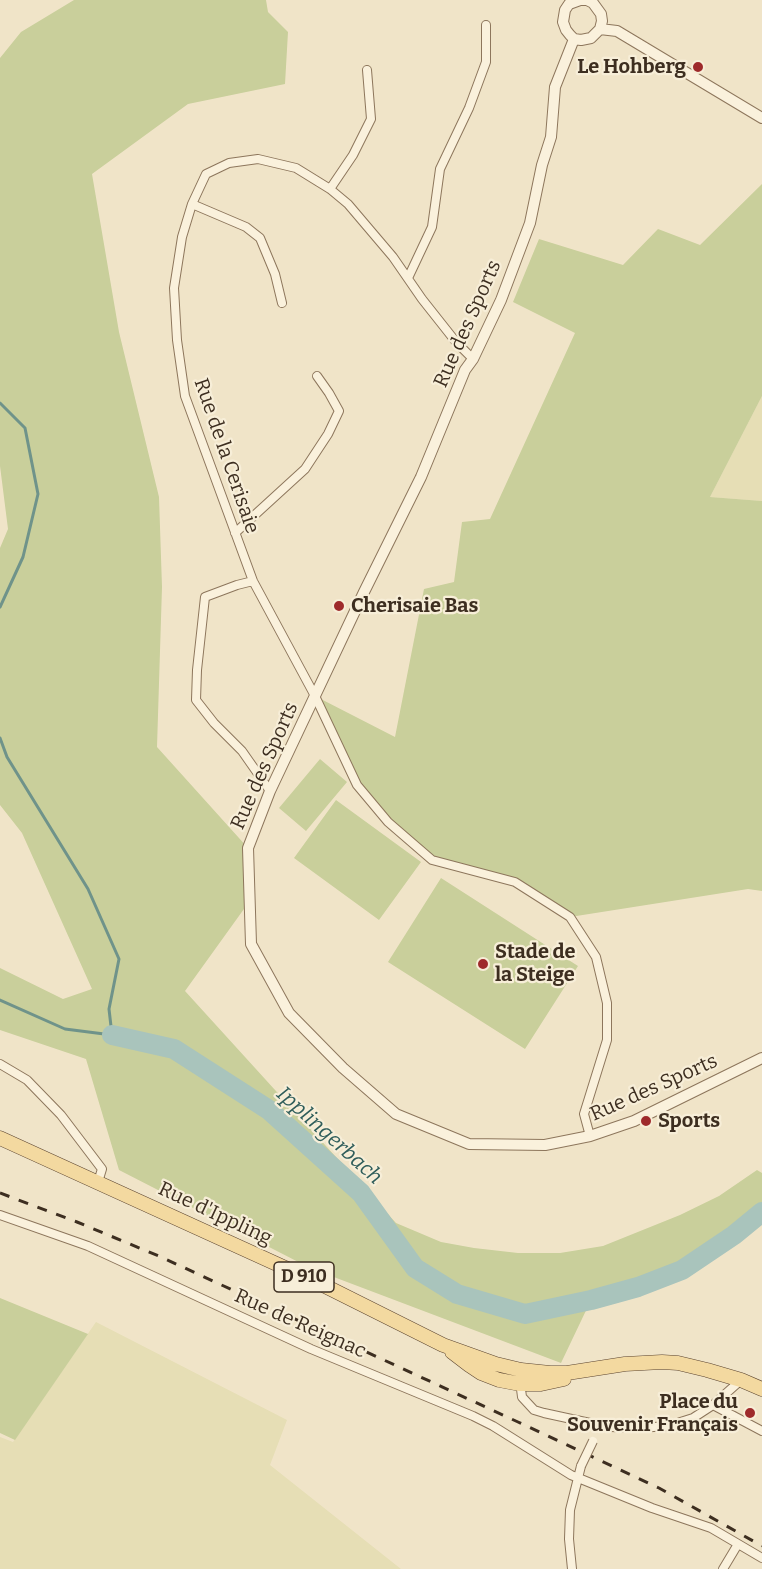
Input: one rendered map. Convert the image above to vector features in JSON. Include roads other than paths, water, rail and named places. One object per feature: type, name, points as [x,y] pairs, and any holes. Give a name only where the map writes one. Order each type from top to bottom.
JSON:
[{"type":"main road","name":"Rue d'Ippling","points":[[0,1138],[325,1286],[443,1345],[469,1365],[499,1380],[625,1364],[662,1362],[697,1368],[741,1380],[762,1389]]},
{"type":"street","points":[[587,0],[593,3],[601,14],[600,29],[591,38],[574,39],[566,30],[563,22],[569,2],[587,0]]},
{"type":"street","points":[[408,278],[432,227],[440,169],[469,108],[486,62],[486,25]]},
{"type":"street","points":[[600,29],[617,31],[762,118]]},
{"type":"street","name":"Rue des Sports","points":[[574,39],[555,87],[551,137],[542,165],[530,223],[501,300],[473,359],[465,370],[421,477],[270,791],[248,848],[250,944],[289,1013],[343,1068],[396,1114],[469,1144],[545,1145],[590,1136],[634,1121],[762,1058]]},
{"type":"street","points":[[330,189],[353,155],[371,118],[367,70]]},
{"type":"street","name":"Rue de la Cerisaie","points":[[473,359],[456,342],[422,299],[393,257],[348,204],[330,189],[296,168],[258,159],[229,163],[206,174],[192,204],[182,237],[174,288],[177,340],[185,396],[253,581],[315,696],[357,785],[387,822],[432,860],[515,882],[533,893],[570,917],[596,957],[607,1003],[607,1040],[584,1114],[590,1136]]},
{"type":"street","points":[[192,204],[246,227],[260,238],[275,274],[282,303]]},
{"type":"street","points":[[235,533],[305,469],[328,434],[339,411],[317,376]]},
{"type":"street","points":[[253,581],[205,597],[196,700],[214,723],[242,751],[270,791]]},
{"type":"street","points":[[0,1064],[27,1080],[62,1115],[102,1169],[98,1182]]},
{"type":"street","name":"Rue de Reignac","points":[[0,1215],[88,1246],[311,1349],[473,1416],[578,1478],[652,1508],[711,1528],[762,1558]]},
{"type":"street","points":[[520,1377],[522,1397],[534,1410],[603,1425],[639,1428],[668,1426],[693,1418],[713,1405],[741,1380]]},
{"type":"street","points":[[713,1405],[762,1431]]},
{"type":"street","points":[[572,1569],[569,1539],[570,1510],[581,1466],[603,1425]]},
{"type":"street","points":[[723,1569],[738,1544]]},
{"type":"waterway","points":[[0,403],[25,428],[38,494],[23,557],[0,607]]},
{"type":"waterway","points":[[0,738],[7,757],[88,889],[119,959],[109,1009],[112,1035],[65,1029],[0,1000]]},
{"type":"waterway","name":"Ipplingerbach","points":[[112,1035],[174,1049],[269,1110],[361,1193],[415,1268],[457,1294],[525,1314],[638,1287],[682,1270],[734,1235],[762,1212]]},
{"type":"railway","points":[[0,1193],[161,1257],[518,1422],[659,1488],[762,1546]]},
{"type":"place","name":"Le Hohberg","points":[[698,67]]},
{"type":"place","name":"Cherisaie Bas","points":[[339,606]]},
{"type":"place","name":"Stade de la Steige","points":[[483,964]]},
{"type":"place","name":"Sports","points":[[646,1121]]},
{"type":"place","name":"Place du Souvenir Français","points":[[750,1413]]}]
